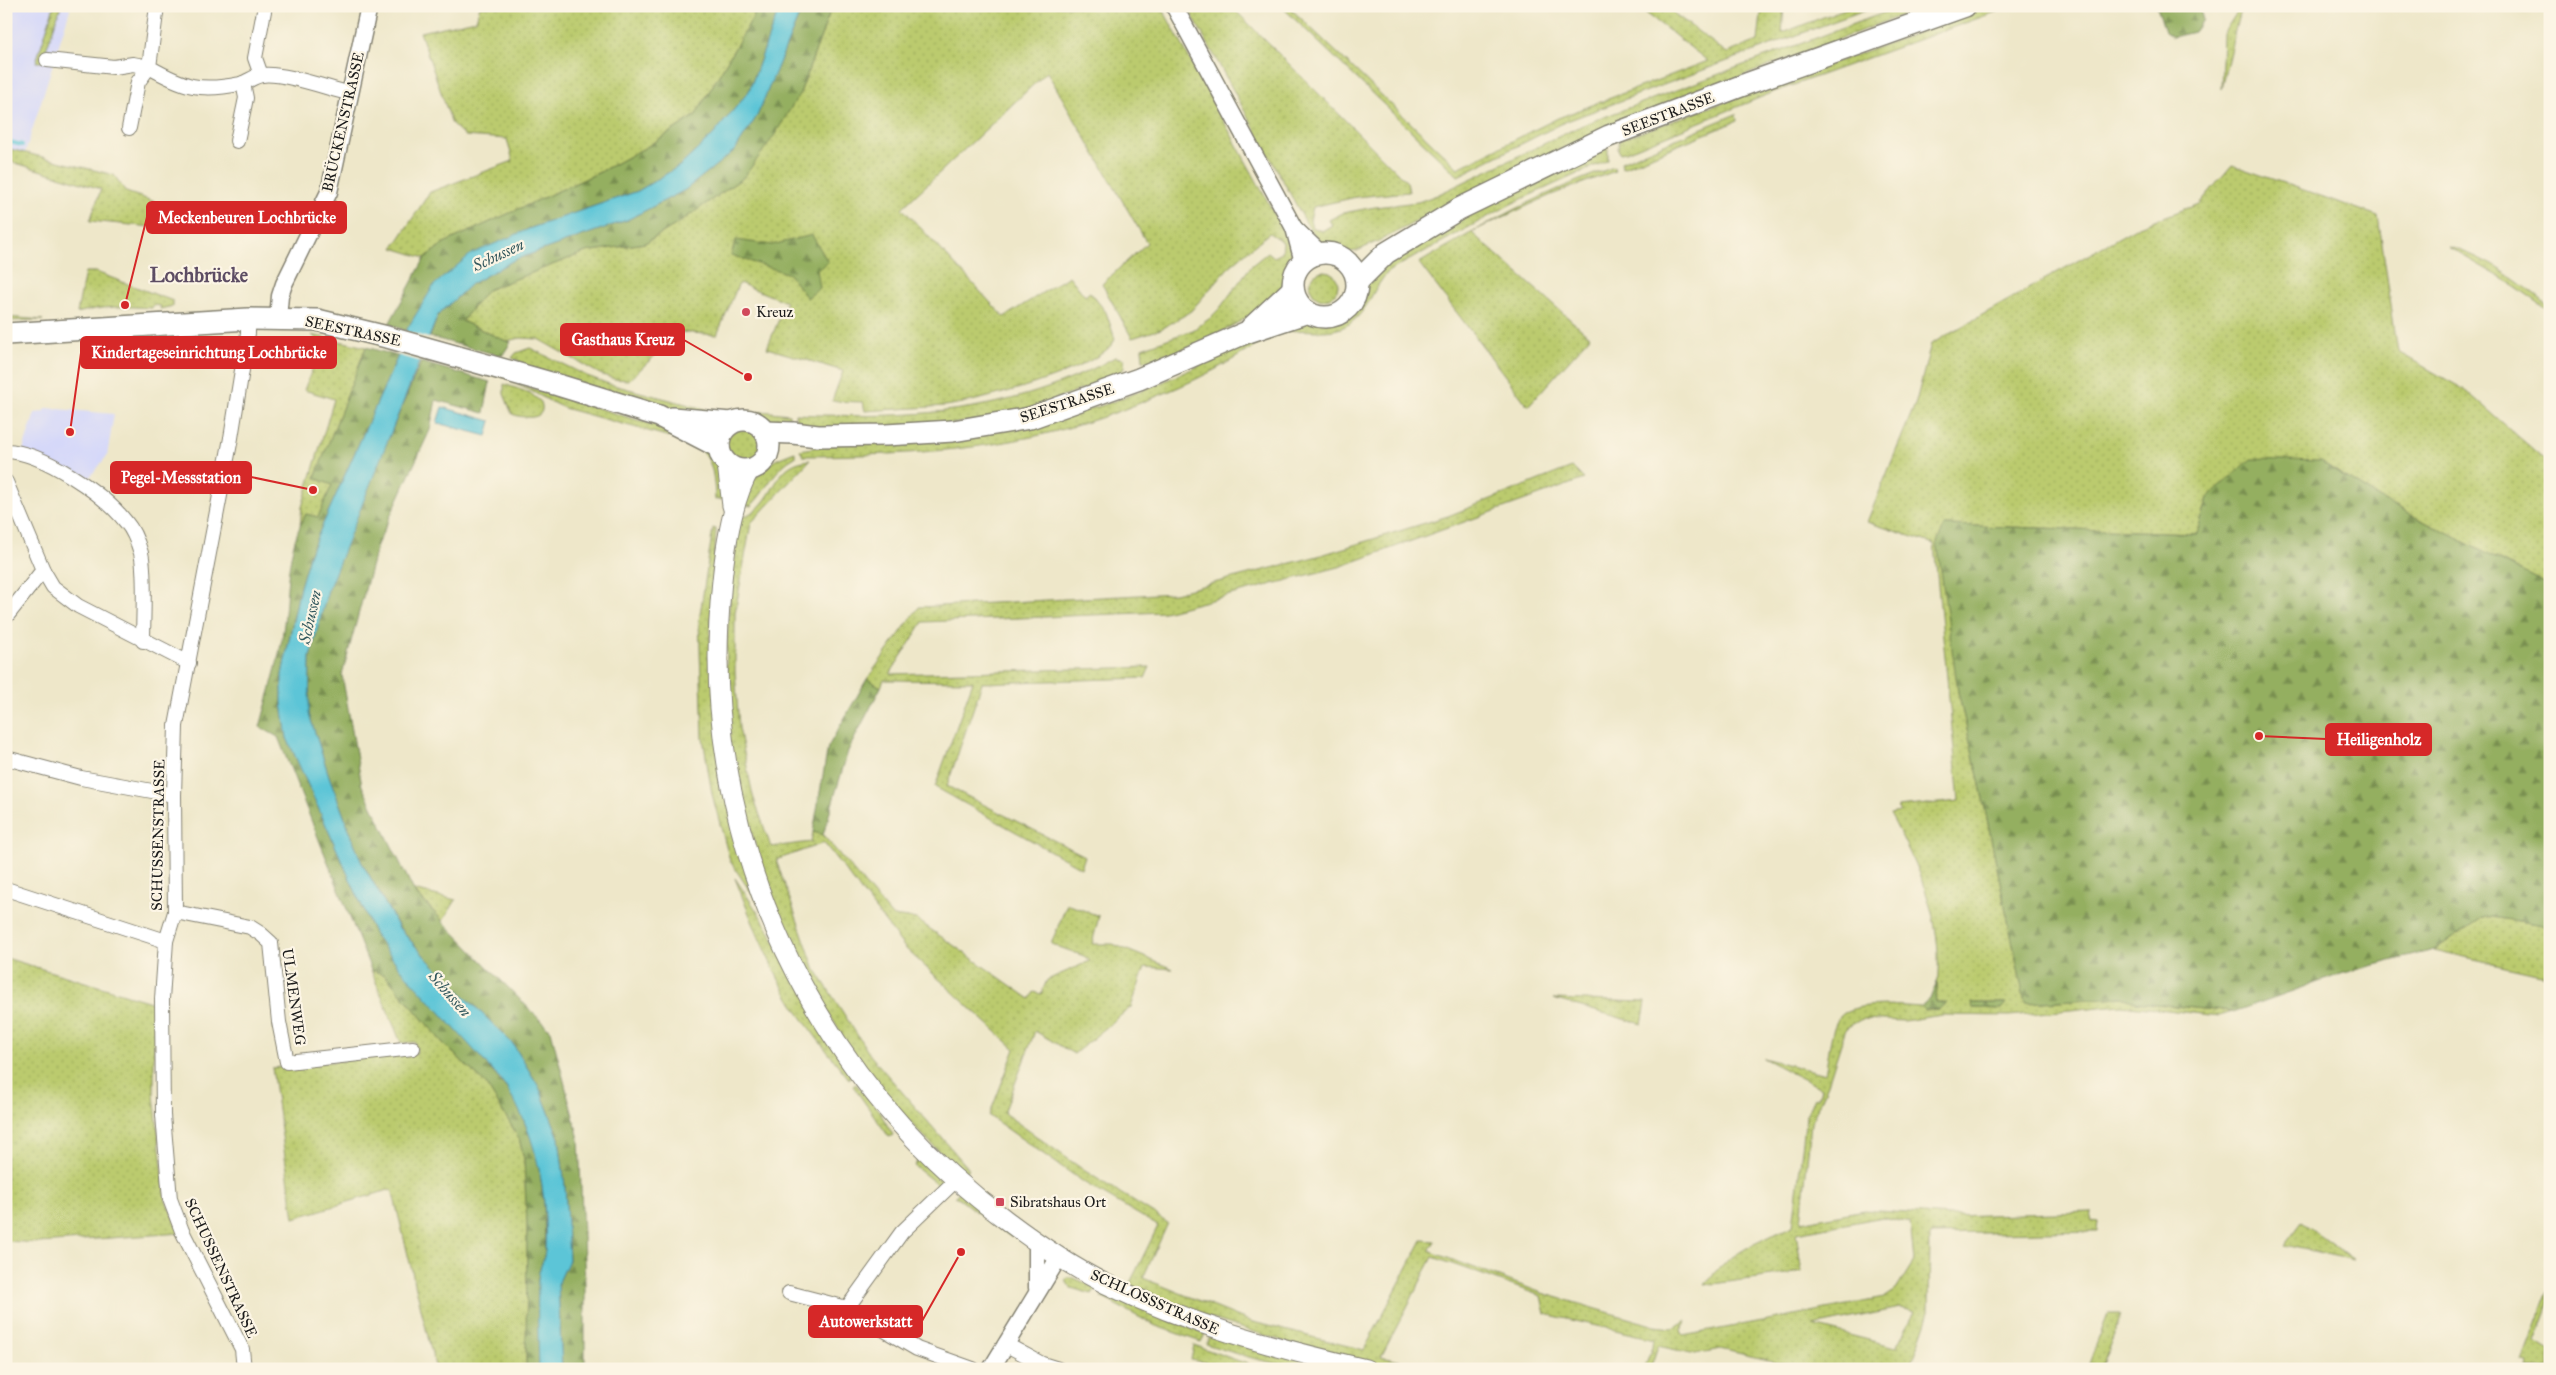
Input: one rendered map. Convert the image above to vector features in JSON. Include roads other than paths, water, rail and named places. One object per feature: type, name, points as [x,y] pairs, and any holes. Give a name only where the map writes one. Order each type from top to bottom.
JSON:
[{"type":"main road","name":"SEESTRASSE","points":[[765,432],[793,432],[818,436],[886,436],[953,431],[1030,418],[1139,379],[1245,333],[1308,312],[1324,318],[1342,313],[1355,300],[1358,281],[1386,253],[1474,201],[1609,136],[1749,83],[1965,6]]},
{"type":"main road","name":"SEESTRASSE","points":[[1312,258],[1337,255],[1345,259],[1386,253]]},
{"type":"main road","points":[[1308,312],[1301,306],[1293,289],[1297,270],[1312,258]]},
{"type":"main road","points":[[1345,259],[1356,273],[1358,281]]},
{"type":"main road","name":"SEESTRASSE","points":[[1245,333],[1293,289]]},
{"type":"main road","name":"SEESTRASSE","points":[[6,334],[248,319],[317,320],[453,355],[659,416],[731,423]]},
{"type":"main road","name":"SEESTRASSE","points":[[659,416],[723,455]]},
{"type":"main road","points":[[749,420],[760,426],[765,432],[768,439],[767,455],[763,461],[750,469],[734,468],[723,455],[721,434],[731,423],[749,420]]},
{"type":"main road","name":"SEESTRASSE","points":[[767,455],[818,436]]},
{"type":"main road","name":"SCHLOSSSTRASSE","points":[[723,455],[733,512]]},
{"type":"main road","name":"SCHLOSSSTRASSE","points":[[750,469],[733,512],[722,589],[718,690],[722,737],[737,812],[757,882],[782,945],[814,1006],[846,1056],[886,1110],[920,1147],[956,1180],[1058,1257],[1103,1282],[1202,1325],[1303,1355],[1366,1369]]},
{"type":"street","points":[[129,128],[138,82],[149,67],[157,6]]},
{"type":"street","points":[[261,75],[255,58],[265,6]]},
{"type":"street","name":"BRÜCKENSTRASSE","points":[[278,318],[280,296],[284,284],[329,192],[348,94],[369,6]]},
{"type":"street","points":[[1174,6],[1312,258]]},
{"type":"street","points":[[47,60],[104,67],[133,64],[149,67],[180,83],[201,89],[243,84],[261,75],[281,77],[348,94]]},
{"type":"street","points":[[237,141],[246,98],[243,84]]},
{"type":"street","name":"SCHUSSENSTRASSE","points":[[244,1369],[242,1349],[182,1231],[170,1199],[163,1115],[162,999],[166,941],[175,912],[174,795],[176,726],[231,438],[248,333],[248,319]]},
{"type":"street","points":[[6,451],[50,465],[72,476],[109,504],[127,523],[141,555],[143,642]]},
{"type":"street","points":[[6,482],[43,570],[53,587],[78,606],[143,642],[188,664]]},
{"type":"street","points":[[6,618],[43,570]]},
{"type":"street","points":[[6,758],[81,778],[174,795]]},
{"type":"street","points":[[6,888],[166,941]]},
{"type":"street","name":"ULMENWEG","points":[[175,912],[250,927],[262,934],[271,943],[279,1022],[287,1062],[413,1048]]},
{"type":"street","points":[[847,1308],[902,1232],[956,1180]]},
{"type":"street","points":[[1037,1243],[1037,1291]]},
{"type":"street","points":[[991,1369],[1058,1257]]},
{"type":"street","points":[[789,1293],[847,1308],[918,1349],[973,1369]]},
{"type":"street","points":[[1005,1344],[1042,1364],[1058,1369]]},
{"type":"water","name":"Schussen","points":[[780,6],[803,6],[757,116],[735,150],[685,190],[627,220],[514,260],[471,284],[438,315],[328,590],[310,657],[309,714],[329,776],[361,861],[399,928],[428,960],[513,1044],[539,1087],[559,1138],[565,1186],[569,1260],[558,1284],[562,1369],[539,1369],[538,1281],[545,1251],[545,1229],[542,1184],[531,1140],[513,1099],[501,1080],[399,967],[375,935],[287,738],[282,703],[282,675],[300,587],[310,553],[398,356],[407,329],[434,285],[471,254],[531,228],[638,191],[681,165],[713,135],[749,91]]},
{"type":"water","points":[[442,407],[491,421],[487,436],[437,423]]},
{"type":"waterway","points":[[6,141],[22,145]]},
{"type":"place","name":"Meckenbeuren Lochbrücke","points":[[125,305]]},
{"type":"place","name":"Kreuz","points":[[746,312]]},
{"type":"place","name":"Gasthaus Kreuz","points":[[748,377]]},
{"type":"place","name":"Kindertageseinrichtung Lochbrücke","points":[[70,432]]},
{"type":"place","name":"Pegel-Messstation","points":[[313,490]]},
{"type":"place","name":"Heiligenholz","points":[[2259,736]]},
{"type":"place","name":"Sibratshaus Ort","points":[[1000,1202]]},
{"type":"place","name":"Autowerkstatt","points":[[961,1252]]},
{"type":"district","name":"Lochbrücke","points":[[199,275]]}]
